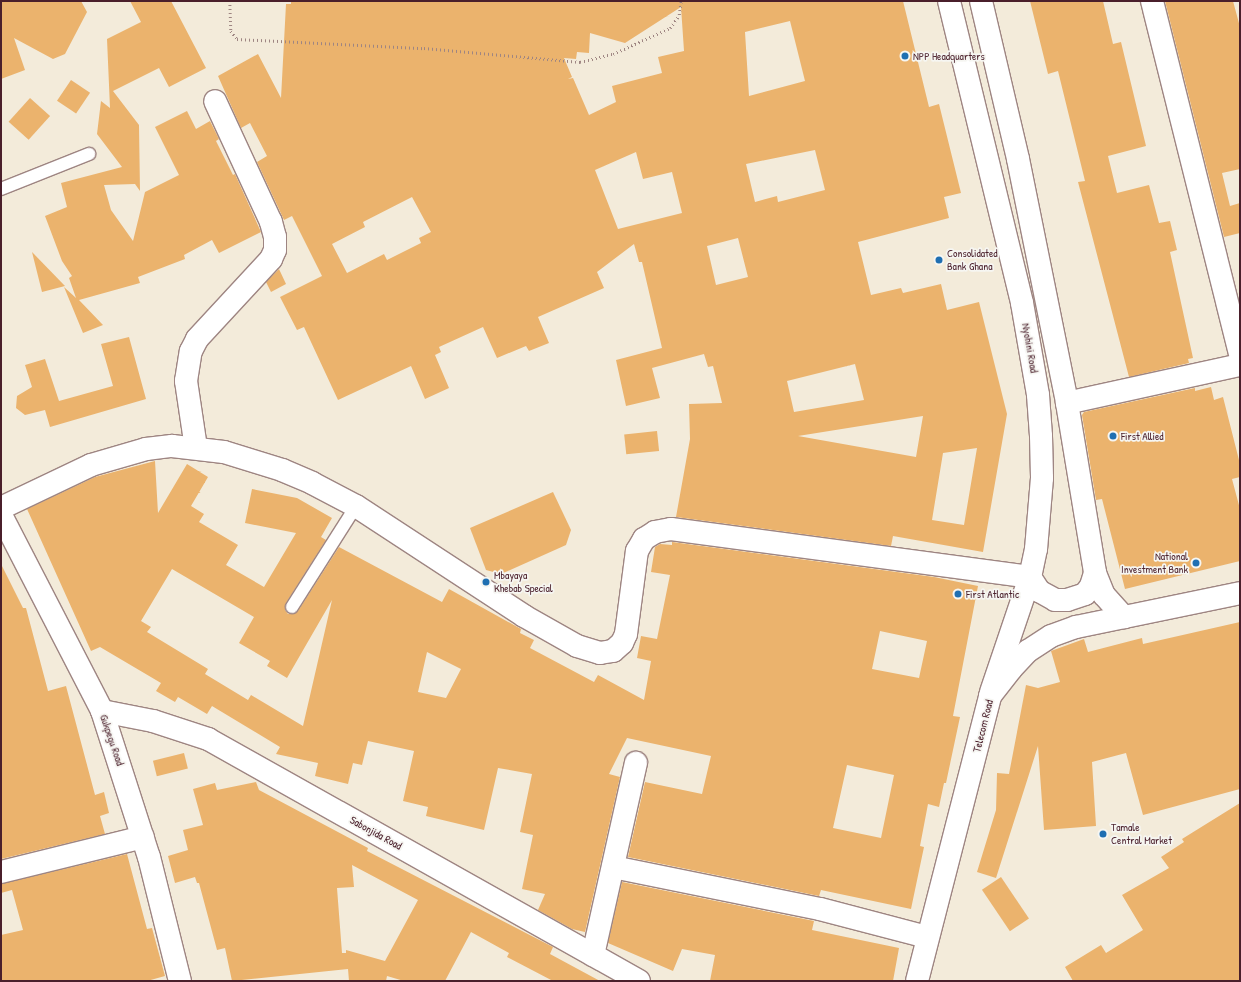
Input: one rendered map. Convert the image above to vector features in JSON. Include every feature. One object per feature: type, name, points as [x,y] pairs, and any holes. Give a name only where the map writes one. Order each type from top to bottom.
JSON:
[{"type":"street","name":"Nyohini Road","points":[[949,1],[1022,303],[1038,395],[1042,478],[1040,514],[1030,577],[990,696]]},
{"type":"street","points":[[981,1],[1018,159],[1067,403],[1095,573],[1104,595],[1124,617]]},
{"type":"street","points":[[1152,1],[1240,353]]},
{"type":"street","points":[[196,448],[186,381],[191,351],[197,339],[271,259],[275,250],[275,237],[272,222],[215,100]]},
{"type":"street","points":[[1067,403],[1240,365]]},
{"type":"street","points":[[1,508],[91,465],[117,456],[146,449],[172,446],[224,452],[282,470],[356,506],[524,616],[577,646],[600,653],[613,651],[622,643],[626,634],[637,551],[644,539],[655,532],[689,530],[1030,577],[1039,591],[1047,597],[1055,600],[1067,600],[1085,594],[1091,586],[1095,573]]},
{"type":"street","name":"Gukpegu Road","points":[[1,516],[102,711],[143,838],[180,981]]},
{"type":"street","name":"Telecom Road","points":[[917,981],[927,937],[955,836],[990,696],[1028,651],[1051,636],[1076,628],[1124,617],[1240,593]]},
{"type":"street","name":"Sabonjida Road","points":[[102,711],[153,721],[208,739],[639,981]]},
{"type":"street","points":[[593,955],[636,763]]},
{"type":"street","points":[[1,872],[143,838]]},
{"type":"street","points":[[613,867],[820,909],[927,937]]},
{"type":"lane","points":[[1,189],[89,154]]},
{"type":"lane","points":[[292,607],[356,506]]},
{"type":"path","points":[[230,1],[231,31],[237,39],[424,48],[573,62],[613,54],[670,28],[679,15],[681,1]]},
{"type":"building","points":[[1,1],[81,1],[87,12],[65,54],[53,59],[14,38],[25,70],[1,79]]},
{"type":"building","points":[[130,1],[171,1],[206,68],[169,87],[159,68],[113,91],[139,125],[140,191],[135,184],[104,185],[111,210],[133,241],[145,192],[179,175],[155,127],[187,111],[196,129],[210,121],[219,139],[216,141],[233,175],[235,174],[261,232],[219,253],[212,240],[184,255],[185,259],[138,277],[140,283],[79,300],[103,325],[83,333],[64,287],[76,298],[69,278],[72,276],[62,261],[45,216],[67,207],[61,183],[122,167],[97,134],[101,101],[110,108],[107,39],[141,22]]},
{"type":"building","points":[[291,1],[903,1],[929,107],[939,104],[961,193],[944,197],[949,218],[858,242],[871,295],[901,288],[903,293],[941,284],[947,310],[979,302],[1007,414],[983,552],[893,536],[891,546],[676,517],[690,439],[689,404],[722,403],[713,366],[708,367],[704,354],[652,368],[660,398],[626,406],[616,360],[662,348],[642,262],[639,262],[634,244],[597,272],[604,288],[538,317],[549,343],[529,351],[526,346],[497,358],[483,327],[439,347],[441,352],[435,355],[449,388],[425,399],[411,366],[338,400],[304,327],[297,330],[280,297],[322,276],[292,216],[284,220],[257,162],[267,156],[250,123],[241,128],[218,76],[258,54],[281,98],[286,4],[291,4]],"holes":[[[681,7],[684,51],[658,57],[662,73],[612,86],[616,102],[589,115],[573,78],[568,79],[572,77],[564,58],[576,59],[577,52],[589,53],[590,33],[625,43]],[[790,21],[805,81],[749,96],[745,32]],[[815,150],[825,190],[778,202],[777,196],[755,202],[746,164]],[[636,152],[643,179],[672,172],[682,213],[618,229],[595,170]],[[412,197],[431,232],[419,238],[421,243],[387,260],[384,254],[347,273],[332,244],[365,227],[363,222]],[[738,238],[748,277],[716,285],[707,246]],[[855,364],[864,400],[794,412],[787,381]],[[923,416],[916,457],[798,436]],[[977,448],[964,525],[932,520],[943,453]]]},
{"type":"building","points":[[1030,1],[1103,1],[1113,44],[1121,42],[1146,146],[1108,156],[1117,193],[1149,185],[1159,223],[1170,221],[1177,250],[1170,252],[1193,358],[1188,359],[1189,363],[1129,377],[1078,182],[1085,181],[1058,71],[1048,74]]},
{"type":"building","points":[[1165,1],[1233,1],[1240,27],[1240,169],[1222,173],[1230,206],[1240,203],[1240,233],[1224,237]]},
{"type":"building","points":[[71,80],[90,93],[76,114],[57,101]]},
{"type":"building","points":[[30,98],[50,116],[29,140],[9,122]]},
{"type":"building","points":[[32,252],[65,286],[42,292]]},
{"type":"building","points":[[279,269],[286,284],[271,292],[266,282]]},
{"type":"building","points":[[129,337],[146,399],[50,427],[45,410],[25,415],[16,408],[17,396],[32,387],[25,365],[45,359],[59,401],[113,386],[101,344]]},
{"type":"building","points":[[1211,387],[1214,400],[1223,397],[1240,464],[1240,477],[1232,479],[1240,509],[1240,561],[1125,589],[1102,499],[1096,500],[1082,415],[1084,412],[1195,388],[1195,391]]},
{"type":"building","points":[[657,431],[659,451],[626,454],[624,434]]},
{"type":"building","points":[[155,461],[158,513],[187,464],[208,477],[191,506],[204,514],[199,522],[238,545],[226,565],[264,587],[296,533],[245,523],[252,489],[297,498],[332,518],[321,537],[326,540],[286,603],[285,610],[288,614],[298,611],[339,547],[442,602],[449,589],[521,629],[520,633],[534,640],[530,648],[594,682],[598,675],[644,700],[651,661],[637,658],[641,636],[657,639],[670,575],[651,572],[655,547],[660,544],[672,545],[672,542],[934,577],[978,586],[953,716],[960,717],[946,783],[944,783],[939,807],[928,804],[920,846],[924,847],[911,909],[821,890],[819,896],[628,857],[645,782],[702,794],[711,756],[627,738],[609,774],[620,777],[585,932],[572,929],[538,910],[545,894],[522,889],[533,835],[520,832],[532,774],[498,768],[484,830],[426,816],[428,807],[403,801],[414,751],[368,741],[362,765],[353,763],[348,784],[315,776],[318,763],[276,754],[280,747],[212,706],[207,714],[178,697],[175,702],[156,691],[161,683],[100,647],[91,651],[27,509],[95,477]],"holes":[[[172,569],[254,617],[239,643],[270,661],[267,666],[287,678],[332,600],[303,726],[251,695],[248,700],[205,674],[208,669],[147,632],[151,627],[141,621]],[[880,631],[927,641],[919,678],[872,669]],[[427,652],[461,669],[446,698],[418,692]],[[847,765],[894,775],[881,838],[833,828]]]},
{"type":"building","points":[[553,492],[571,530],[566,545],[501,574],[486,570],[470,528]]},
{"type":"building","points":[[1,564],[23,608],[26,608],[48,691],[66,686],[95,795],[104,792],[109,813],[100,816],[105,834],[1,859]]},
{"type":"building","points":[[1240,622],[1240,789],[1143,815],[1126,753],[1092,762],[1096,826],[1044,830],[1038,746],[996,878],[977,872],[996,810],[997,773],[1009,774],[1026,685],[1038,688],[1060,682],[1051,651],[1084,639],[1088,652],[1142,638],[1143,644]]},
{"type":"building","points":[[184,753],[188,769],[157,776],[153,761]]},
{"type":"building","points":[[256,782],[259,790],[368,848],[367,851],[553,947],[550,954],[600,981],[553,981],[507,957],[509,953],[471,932],[445,981],[404,981],[387,976],[386,981],[349,981],[348,969],[232,981],[225,948],[217,950],[199,883],[197,883],[195,877],[175,883],[168,856],[188,850],[183,830],[203,825],[193,789],[215,783],[217,790]],"holes":[[[352,865],[418,900],[385,961],[346,950],[346,953],[342,953],[337,888],[354,887]]]},
{"type":"building","points":[[1240,803],[1240,981],[1073,981],[1065,967],[1101,945],[1106,953],[1143,930],[1122,895],[1169,868],[1161,857],[1184,842],[1182,839]]},
{"type":"building","points":[[127,854],[147,929],[152,928],[165,976],[147,981],[1,981],[1,935],[23,930],[12,890],[1,893],[1,884]]},
{"type":"building","points":[[1001,877],[1029,918],[1010,931],[982,890]]},
{"type":"building","points":[[622,882],[814,921],[812,930],[899,948],[893,981],[710,981],[715,955],[682,949],[673,971],[608,943]]},
{"type":"place","name":"NPP Headquarters","points":[[905,56]]},
{"type":"place","name":"Consolidated Bank Ghana","points":[[939,260]]},
{"type":"place","name":"First Allied","points":[[1113,436]]},
{"type":"place","name":"National Investment Bank","points":[[1196,563]]},
{"type":"place","name":"Mbayaya Khebab Special","points":[[486,582]]},
{"type":"place","name":"First Atlantic","points":[[958,594]]},
{"type":"place","name":"Tamale Central Market","points":[[1103,834]]}]
